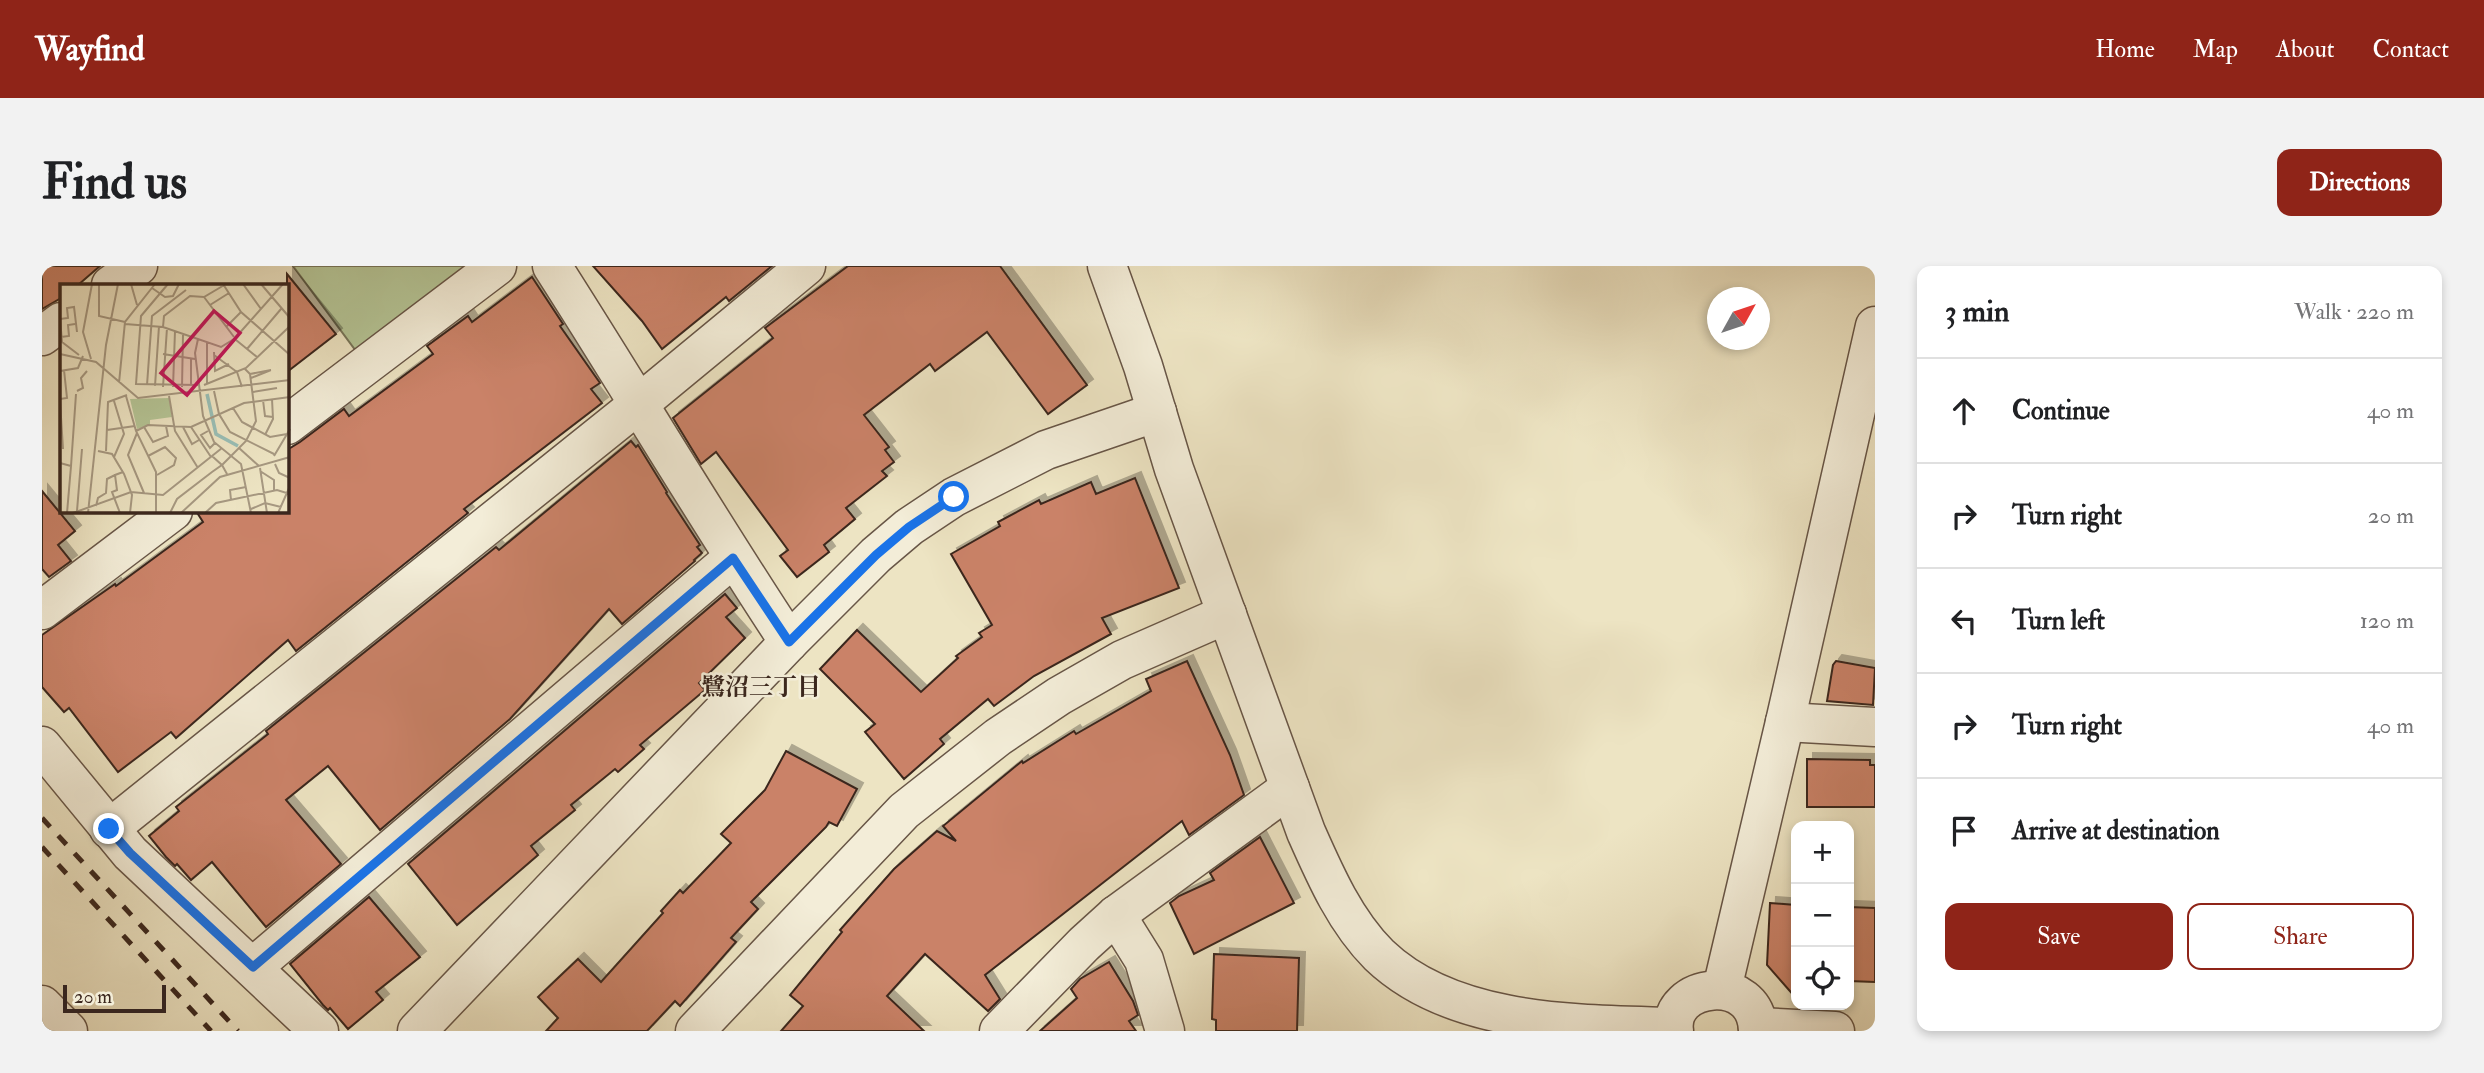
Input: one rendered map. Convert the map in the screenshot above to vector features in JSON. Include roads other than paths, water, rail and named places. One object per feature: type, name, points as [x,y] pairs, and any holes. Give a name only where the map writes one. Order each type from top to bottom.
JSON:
[{"type":"street","points":[[112,284],[138,266]]},
{"type":"street","points":[[289,423],[497,266]]},
{"type":"street","points":[[552,266],[640,403],[733,558],[789,642]]},
{"type":"street","points":[[109,829],[640,403],[806,266]]},
{"type":"street","points":[[1107,266],[1174,470],[1290,788],[1329,884],[1351,920],[1379,955],[1406,976],[1442,995],[1488,1012],[1519,1018],[1674,1029],[1676,1015],[1693,996],[1707,990],[1722,989],[1734,993],[1746,1002],[1755,1013],[1758,1029],[1835,1031]]},
{"type":"street","points":[[42,335],[60,322]]},
{"type":"street","points":[[1722,989],[1875,326]]},
{"type":"street","points":[[417,1031],[789,642],[876,555],[909,527],[954,497],[1046,450],[1157,412]]},
{"type":"street","points":[[42,610],[170,513]]},
{"type":"street","points":[[253,967],[733,558]]},
{"type":"street","points":[[695,1031],[904,811],[998,737],[1059,696],[1122,660],[1227,614]]},
{"type":"street","points":[[1785,722],[1875,727]]},
{"type":"street","points":[[42,746],[130,853],[319,1031]]},
{"type":"street","points":[[999,1031],[1116,915],[1290,788]]},
{"type":"street","points":[[1116,915],[1144,960],[1165,1031]]},
{"type":"street","points":[[42,1005],[68,1031]]},
{"type":"railway","points":[[42,818],[238,1031]]},
{"type":"railway","points":[[42,847],[211,1031]]},
{"type":"district","name":"鷺沼三丁目","points":[[761,687]]}]
